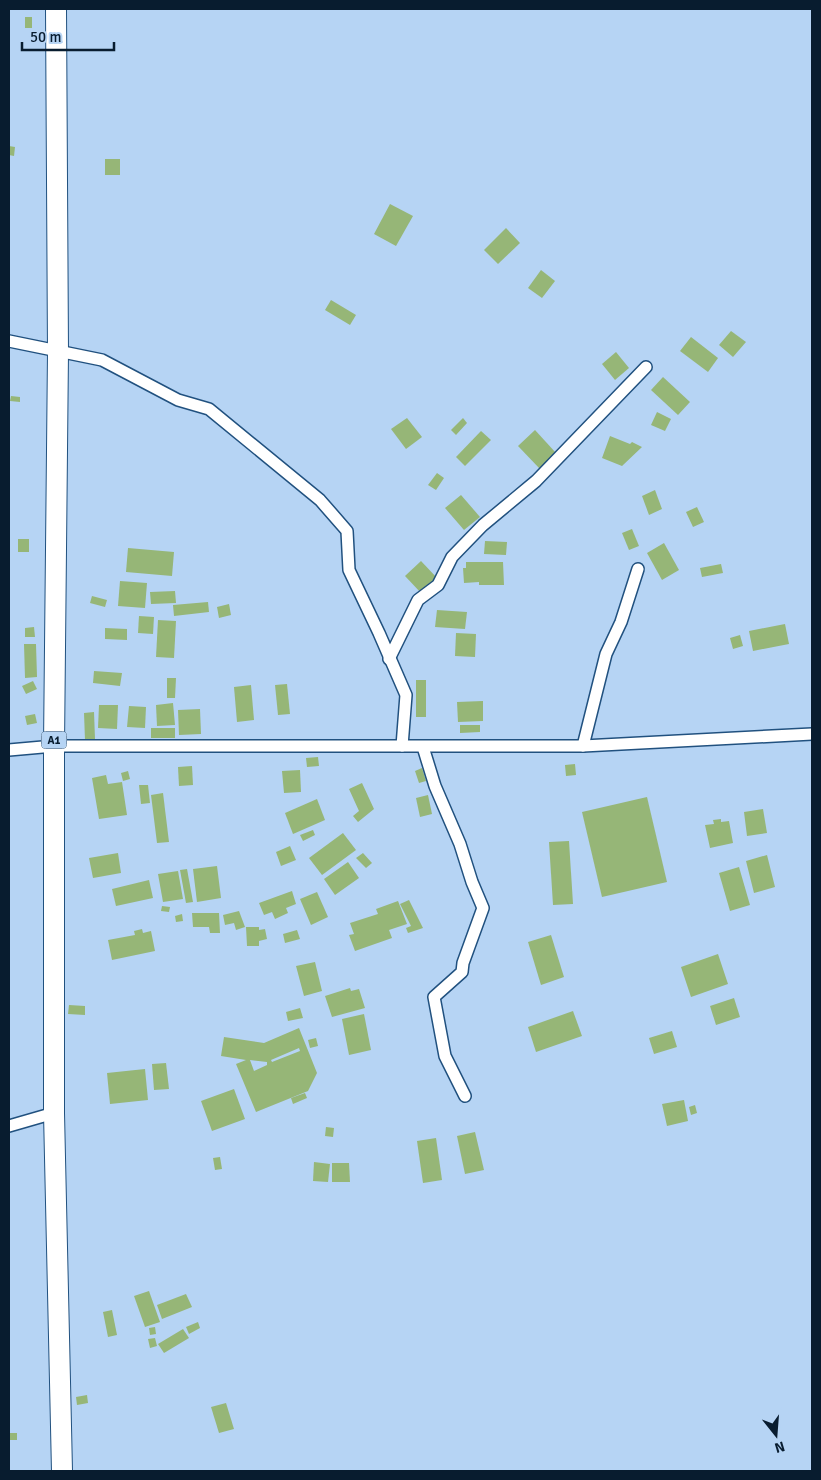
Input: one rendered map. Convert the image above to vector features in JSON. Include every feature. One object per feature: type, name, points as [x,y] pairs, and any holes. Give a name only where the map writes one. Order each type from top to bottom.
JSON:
[{"type":"highway","name":"A1","points":[[56,9],[58,352],[54,746],[54,1113],[62,1471]]},
{"type":"street","points":[[9,341],[102,360],[178,400],[209,409],[320,500],[347,531],[349,570],[406,695],[402,746]]},
{"type":"street","points":[[389,659],[418,600],[438,584],[452,557],[483,525],[536,481],[646,367]]},
{"type":"street","points":[[583,746],[606,654],[621,622],[638,570]]},
{"type":"street","points":[[9,750],[54,746],[583,746],[812,734]]},
{"type":"street","points":[[423,747],[435,786],[460,844],[472,882],[483,908],[463,963],[462,972],[434,998],[445,1056],[465,1096]]},
{"type":"street","points":[[9,1126],[54,1113]]},
{"type":"building","points":[[25,17],[32,17],[32,28],[25,28]]},
{"type":"building","points":[[9,146],[15,147],[14,156],[9,155]]},
{"type":"building","points":[[105,159],[120,159],[120,175],[105,175]]},
{"type":"building","points":[[390,204],[413,216],[396,246],[374,234]]},
{"type":"building","points":[[506,228],[520,243],[498,264],[484,250]]},
{"type":"building","points":[[541,270],[555,281],[542,298],[528,288]]},
{"type":"building","points":[[331,300],[356,315],[350,325],[325,310]]},
{"type":"building","points":[[731,331],[746,342],[733,357],[719,345]]},
{"type":"building","points":[[691,337],[718,358],[708,372],[680,351]]},
{"type":"building","points":[[616,352],[629,368],[615,380],[602,364]]},
{"type":"building","points":[[663,377],[690,402],[678,415],[651,390]]},
{"type":"building","points":[[11,396],[20,397],[20,402],[10,401]]},
{"type":"building","points":[[657,412],[671,419],[665,431],[651,425]]},
{"type":"building","points":[[407,418],[422,437],[406,449],[391,429]]},
{"type":"building","points":[[463,418],[467,423],[456,435],[451,430]]},
{"type":"building","points":[[535,430],[556,453],[540,469],[518,446]]},
{"type":"building","points":[[481,431],[491,440],[465,466],[456,457]]},
{"type":"building","points":[[610,436],[642,447],[622,466],[602,458]]},
{"type":"building","points":[[437,473],[444,478],[436,490],[428,485]]},
{"type":"building","points":[[655,490],[662,509],[649,515],[642,496]]},
{"type":"building","points":[[461,495],[480,517],[464,530],[445,508]]},
{"type":"building","points":[[697,507],[704,522],[693,527],[686,512]]},
{"type":"building","points":[[632,529],[639,546],[629,550],[622,533]]},
{"type":"building","points":[[18,539],[29,539],[29,552],[18,552]]},
{"type":"building","points":[[485,541],[507,542],[506,555],[484,554]]},
{"type":"building","points":[[664,543],[679,570],[662,580],[647,553]]},
{"type":"building","points":[[128,548],[174,552],[172,576],[126,572]]},
{"type":"building","points":[[421,561],[438,579],[422,594],[405,576]]},
{"type":"building","points":[[466,562],[503,562],[504,585],[479,585],[479,582],[464,583],[463,568],[466,568]]},
{"type":"building","points":[[721,564],[723,573],[702,577],[700,568]]},
{"type":"building","points":[[120,581],[147,583],[145,608],[118,606]]},
{"type":"building","points":[[175,591],[176,603],[151,604],[150,592]]},
{"type":"building","points":[[92,596],[107,600],[105,607],[90,603]]},
{"type":"building","points":[[208,602],[209,612],[174,616],[173,605]]},
{"type":"building","points":[[229,604],[231,615],[219,618],[217,607]]},
{"type":"building","points":[[437,610],[467,612],[465,629],[435,627]]},
{"type":"building","points":[[139,616],[154,617],[153,634],[138,633]]},
{"type":"building","points":[[158,620],[176,621],[174,658],[156,657]]},
{"type":"building","points":[[785,624],[789,644],[753,651],[749,631]]},
{"type":"building","points":[[34,627],[35,637],[25,637],[25,628]]},
{"type":"building","points":[[105,628],[127,629],[127,640],[105,639]]},
{"type":"building","points":[[456,633],[476,634],[475,657],[455,656]]},
{"type":"building","points":[[740,635],[743,646],[733,649],[730,638]]},
{"type":"building","points":[[24,644],[36,644],[37,677],[25,678]]},
{"type":"building","points":[[94,671],[122,673],[120,686],[93,683]]},
{"type":"building","points":[[167,678],[176,678],[175,698],[167,698]]},
{"type":"building","points":[[416,680],[426,680],[426,717],[416,717]]},
{"type":"building","points":[[33,681],[37,689],[26,694],[22,686]]},
{"type":"building","points":[[287,684],[290,714],[278,715],[275,685]]},
{"type":"building","points":[[251,685],[254,720],[237,722],[234,687]]},
{"type":"building","points":[[483,701],[483,721],[458,722],[457,702]]},
{"type":"building","points":[[173,703],[175,725],[157,726],[156,705]]},
{"type":"building","points":[[99,705],[118,705],[117,729],[98,728]]},
{"type":"building","points":[[129,706],[146,707],[145,728],[127,727]]},
{"type":"building","points":[[200,709],[201,734],[179,735],[178,710]]},
{"type":"building","points":[[94,712],[95,739],[85,740],[84,713]]},
{"type":"building","points":[[35,714],[37,723],[27,725],[25,716]]},
{"type":"building","points":[[460,725],[480,725],[480,732],[460,733]]},
{"type":"building","points":[[151,728],[175,728],[175,738],[151,738]]},
{"type":"building","points":[[318,757],[319,766],[307,767],[306,758]]},
{"type":"building","points":[[575,764],[576,775],[566,776],[565,765]]},
{"type":"building","points":[[192,766],[193,785],[179,786],[178,767]]},
{"type":"building","points":[[422,768],[426,781],[419,783],[415,771]]},
{"type":"building","points":[[300,770],[301,792],[284,793],[282,771]]},
{"type":"building","points":[[128,771],[130,779],[123,781],[121,773]]},
{"type":"building","points":[[106,775],[108,784],[122,782],[127,815],[99,819],[92,778]]},
{"type":"building","points":[[362,783],[374,809],[358,822],[353,816],[359,811],[349,789]]},
{"type":"building","points":[[139,785],[148,785],[150,803],[141,804]]},
{"type":"building","points":[[163,793],[169,842],[157,843],[151,795]]},
{"type":"building","points":[[428,795],[432,814],[420,817],[416,798]]},
{"type":"building","points":[[647,797],[667,882],[602,897],[582,812]]},
{"type":"building","points":[[317,799],[325,820],[293,834],[285,813]]},
{"type":"building","points":[[763,809],[767,833],[747,836],[744,812]]},
{"type":"building","points":[[721,819],[721,822],[729,821],[733,843],[710,848],[705,825],[714,824],[713,820]]},
{"type":"building","points":[[313,830],[315,835],[303,841],[300,835]]},
{"type":"building","points":[[343,833],[356,850],[322,875],[309,858]]},
{"type":"building","points":[[569,841],[573,904],[553,905],[549,842]]},
{"type":"building","points":[[290,846],[296,860],[281,866],[276,852]]},
{"type":"building","points":[[118,853],[121,873],[93,878],[89,858]]},
{"type":"building","points":[[363,853],[372,863],[366,868],[356,858]]},
{"type":"building","points":[[767,855],[775,887],[754,893],[746,861]]},
{"type":"building","points":[[348,862],[359,878],[335,895],[324,879]]},
{"type":"building","points":[[217,866],[221,898],[197,902],[193,869]]},
{"type":"building","points":[[739,867],[750,905],[730,911],[719,873]]},
{"type":"building","points":[[187,869],[193,902],[186,903],[180,870]]},
{"type":"building","points":[[178,871],[183,899],[163,902],[158,874]]},
{"type":"building","points":[[149,880],[153,898],[116,906],[112,889]]},
{"type":"building","points":[[292,891],[296,904],[286,908],[288,913],[275,919],[272,912],[264,915],[259,903]]},
{"type":"building","points":[[317,892],[328,917],[311,925],[300,899]]},
{"type":"building","points":[[409,900],[423,928],[408,933],[406,928],[411,926],[400,904]]},
{"type":"building","points":[[398,901],[407,924],[389,930],[392,938],[355,951],[349,935],[354,934],[350,923],[378,914],[376,909]]},
{"type":"building","points":[[162,906],[170,907],[169,912],[161,911]]},
{"type":"building","points":[[239,911],[245,927],[236,930],[234,923],[225,925],[223,915]]},
{"type":"building","points":[[192,913],[219,913],[220,933],[210,933],[209,927],[193,927]]},
{"type":"building","points":[[182,914],[183,921],[176,922],[175,916]]},
{"type":"building","points":[[246,927],[259,927],[259,930],[265,929],[267,939],[259,941],[259,946],[247,946]]},
{"type":"building","points":[[142,929],[143,933],[151,931],[155,951],[112,960],[108,940],[135,935],[134,931]]},
{"type":"building","points":[[297,930],[300,939],[285,943],[283,934]]},
{"type":"building","points":[[551,935],[564,977],[541,985],[528,942]]},
{"type":"building","points":[[718,954],[728,984],[691,997],[681,967]]},
{"type":"building","points":[[315,962],[322,991],[304,996],[296,966]]},
{"type":"building","points":[[350,988],[351,991],[359,989],[365,1008],[332,1017],[325,996]]},
{"type":"building","points":[[734,998],[740,1017],[716,1025],[710,1006]]},
{"type":"building","points":[[69,1005],[85,1006],[85,1015],[68,1014]]},
{"type":"building","points":[[300,1008],[303,1018],[288,1021],[286,1012]]},
{"type":"building","points":[[573,1011],[582,1036],[536,1052],[528,1027]]},
{"type":"building","points":[[364,1014],[371,1050],[349,1055],[342,1019]]},
{"type":"building","points":[[299,1028],[317,1073],[308,1091],[256,1112],[236,1064],[246,1060],[221,1056],[224,1037],[264,1043]],"holes":[[[299,1048],[300,1051],[272,1062],[271,1060]],[[250,1060],[267,1062],[267,1065],[254,1071]]]},
{"type":"building","points":[[672,1031],[677,1047],[654,1054],[649,1038]]},
{"type":"building","points":[[316,1038],[318,1046],[310,1048],[308,1040]]},
{"type":"building","points":[[166,1063],[169,1089],[154,1090],[152,1064]]},
{"type":"building","points":[[145,1069],[148,1100],[110,1104],[107,1073]]},
{"type":"building","points":[[234,1089],[245,1119],[212,1131],[201,1101]]},
{"type":"building","points":[[305,1093],[307,1098],[293,1104],[291,1098]]},
{"type":"building","points":[[684,1100],[688,1121],[667,1126],[662,1104]]},
{"type":"building","points":[[695,1105],[697,1113],[691,1115],[689,1107]]},
{"type":"building","points":[[326,1127],[334,1128],[333,1137],[325,1136]]},
{"type":"building","points":[[475,1132],[484,1170],[465,1174],[457,1136]]},
{"type":"building","points":[[436,1138],[442,1180],[423,1183],[417,1141]]},
{"type":"building","points":[[220,1157],[222,1169],[215,1170],[213,1158]]},
{"type":"building","points":[[314,1162],[330,1164],[328,1182],[313,1181]]},
{"type":"building","points":[[332,1163],[349,1163],[350,1182],[332,1182]]},
{"type":"building","points":[[149,1291],[160,1322],[145,1327],[134,1296]]},
{"type":"building","points":[[186,1294],[192,1307],[162,1319],[157,1305]]},
{"type":"building","points":[[112,1310],[117,1335],[108,1337],[103,1312]]},
{"type":"building","points":[[198,1322],[200,1328],[189,1334],[186,1327]]},
{"type":"building","points":[[155,1327],[156,1334],[150,1335],[149,1328]]},
{"type":"building","points":[[183,1329],[189,1338],[164,1353],[158,1344]]},
{"type":"building","points":[[155,1338],[157,1346],[150,1348],[148,1339]]},
{"type":"building","points":[[87,1395],[88,1403],[77,1405],[76,1397]]},
{"type":"building","points":[[226,1403],[234,1429],[219,1433],[211,1407]]},
{"type":"building","points":[[9,1433],[17,1433],[17,1440],[9,1440]]}]
